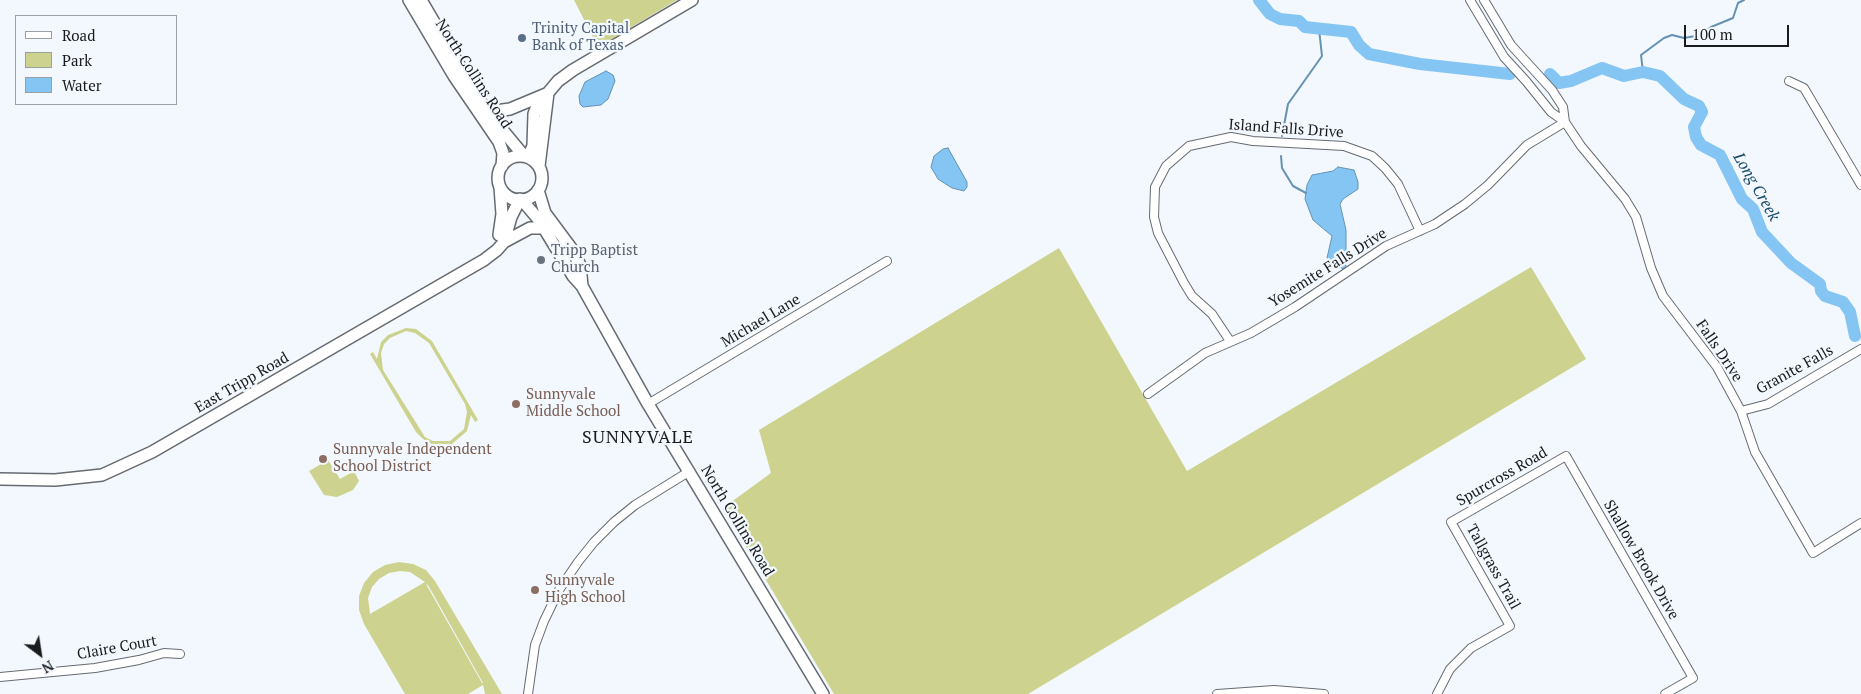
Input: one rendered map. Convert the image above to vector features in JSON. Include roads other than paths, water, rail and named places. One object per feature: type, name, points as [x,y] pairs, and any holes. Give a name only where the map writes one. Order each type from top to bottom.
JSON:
[{"type":"street","name":"North Collins Road","points":[[410,0],[488,112],[526,157]]},
{"type":"street","name":"North Collins Road","points":[[421,0],[476,111],[499,142],[502,153],[502,166]]},
{"type":"street","points":[[526,157],[532,146],[534,114],[548,93],[573,70],[692,0]]},
{"type":"street","name":"Falls Drive","points":[[1484,0],[1511,45],[1552,90],[1563,107],[1565,122]]},
{"type":"street","name":"Falls Drive","points":[[1474,1],[1504,57],[1526,80],[1551,112],[1565,122],[1581,146],[1625,199],[1636,217],[1650,268],[1663,296],[1717,367],[1741,411],[1755,452],[1813,554],[1861,522]]},
{"type":"street","points":[[1789,81],[1804,88],[1861,185]]},
{"type":"street","points":[[488,112],[510,109],[548,93]]},
{"type":"street","points":[[539,166],[526,157],[512,158],[502,166],[498,179],[500,186],[508,196],[521,200],[528,198],[538,190],[542,178],[539,166],[548,93]]},
{"type":"street","name":"Yosemite Falls Drive","points":[[1148,394],[1205,353],[1254,331],[1295,307],[1386,246],[1435,224],[1465,204],[1488,185],[1527,145],[1565,122]]},
{"type":"street","name":"Island Falls Drive","points":[[1230,341],[1212,314],[1192,296],[1184,283],[1158,233],[1154,217],[1155,187],[1166,166],[1189,146],[1231,137],[1253,141],[1344,146],[1372,156],[1398,184],[1420,231]]},
{"type":"street","name":"East Tripp Road","points":[[484,260],[495,247],[501,227],[502,206],[500,186]]},
{"type":"street","name":"North Collins Road","points":[[538,190],[540,203],[545,213],[572,248],[580,265],[582,286]]},
{"type":"street","name":"North Collins Road","points":[[521,200],[544,228],[573,276],[582,286],[648,404],[823,694]]},
{"type":"street","points":[[504,242],[511,217],[521,200]]},
{"type":"street","name":"East Tripp Road","points":[[0,479],[55,480],[102,475],[119,468],[210,420],[484,260],[504,242],[530,228],[544,228]]},
{"type":"street","name":"Michael Lane","points":[[648,404],[887,262]]},
{"type":"street","name":"Granite Falls","points":[[1741,411],[1768,404],[1861,349]]},
{"type":"street","name":"Spurcross Road","points":[[1451,522],[1566,456]]},
{"type":"street","name":"Shallow Brook Drive","points":[[1566,456],[1693,678],[1665,694]]},
{"type":"street","points":[[528,694],[535,644],[559,590],[578,562],[614,522],[635,505],[690,471]]},
{"type":"street","name":"Tallgrass Trail","points":[[1437,694],[1450,669],[1471,648],[1510,626],[1451,522]]},
{"type":"street","name":"Claire Court","points":[[0,678],[95,668],[139,660],[164,653],[180,654]]},
{"type":"street","points":[[1216,694],[1274,690],[1324,694]]},
{"type":"water","points":[[606,71],[613,75],[615,81],[608,99],[601,105],[583,107],[580,104],[579,96],[585,82]]},
{"type":"water","points":[[948,148],[967,182],[967,187],[964,191],[952,188],[938,179],[931,167],[934,156],[943,149]]},
{"type":"water","points":[[1338,167],[1354,170],[1358,182],[1358,189],[1343,199],[1340,204],[1346,230],[1346,252],[1340,257],[1345,261],[1346,267],[1343,269],[1327,258],[1332,236],[1313,220],[1305,199],[1307,185],[1312,175],[1333,171]]},
{"type":"waterway","name":"Long Creek","points":[[1259,0],[1270,14],[1280,19],[1299,21],[1305,27],[1351,32],[1359,45],[1369,54],[1420,64],[1510,74]]},
{"type":"waterway","points":[[1643,72],[1641,55],[1664,38],[1672,35],[1684,38],[1701,35],[1711,27],[1733,18],[1738,3],[1744,0]]},
{"type":"waterway","points":[[1282,136],[1288,104],[1322,56],[1319,29]]},
{"type":"waterway","name":"Long Creek","points":[[1550,74],[1559,83],[1571,81],[1602,68],[1624,76],[1643,72],[1660,76],[1684,99],[1699,106],[1702,112],[1694,127],[1696,137],[1701,145],[1720,155],[1742,199],[1753,209],[1762,232],[1791,263],[1820,284],[1821,291],[1825,296],[1843,302],[1850,312],[1855,336]]},
{"type":"waterway","points":[[1281,156],[1282,168],[1293,186],[1306,193]]},
{"type":"place","name":"Trinity Capital Bank of Texas","points":[[522,38]]},
{"type":"place","name":"Tripp Baptist Church","points":[[541,260]]},
{"type":"place","name":"Sunnyvale Middle School","points":[[516,404]]},
{"type":"place","name":"Sunnyvale Independent School District","points":[[323,459]]},
{"type":"place","name":"Sunnyvale High School","points":[[535,590]]},
{"type":"district","name":"SUNNYVALE","points":[[638,438]]}]
